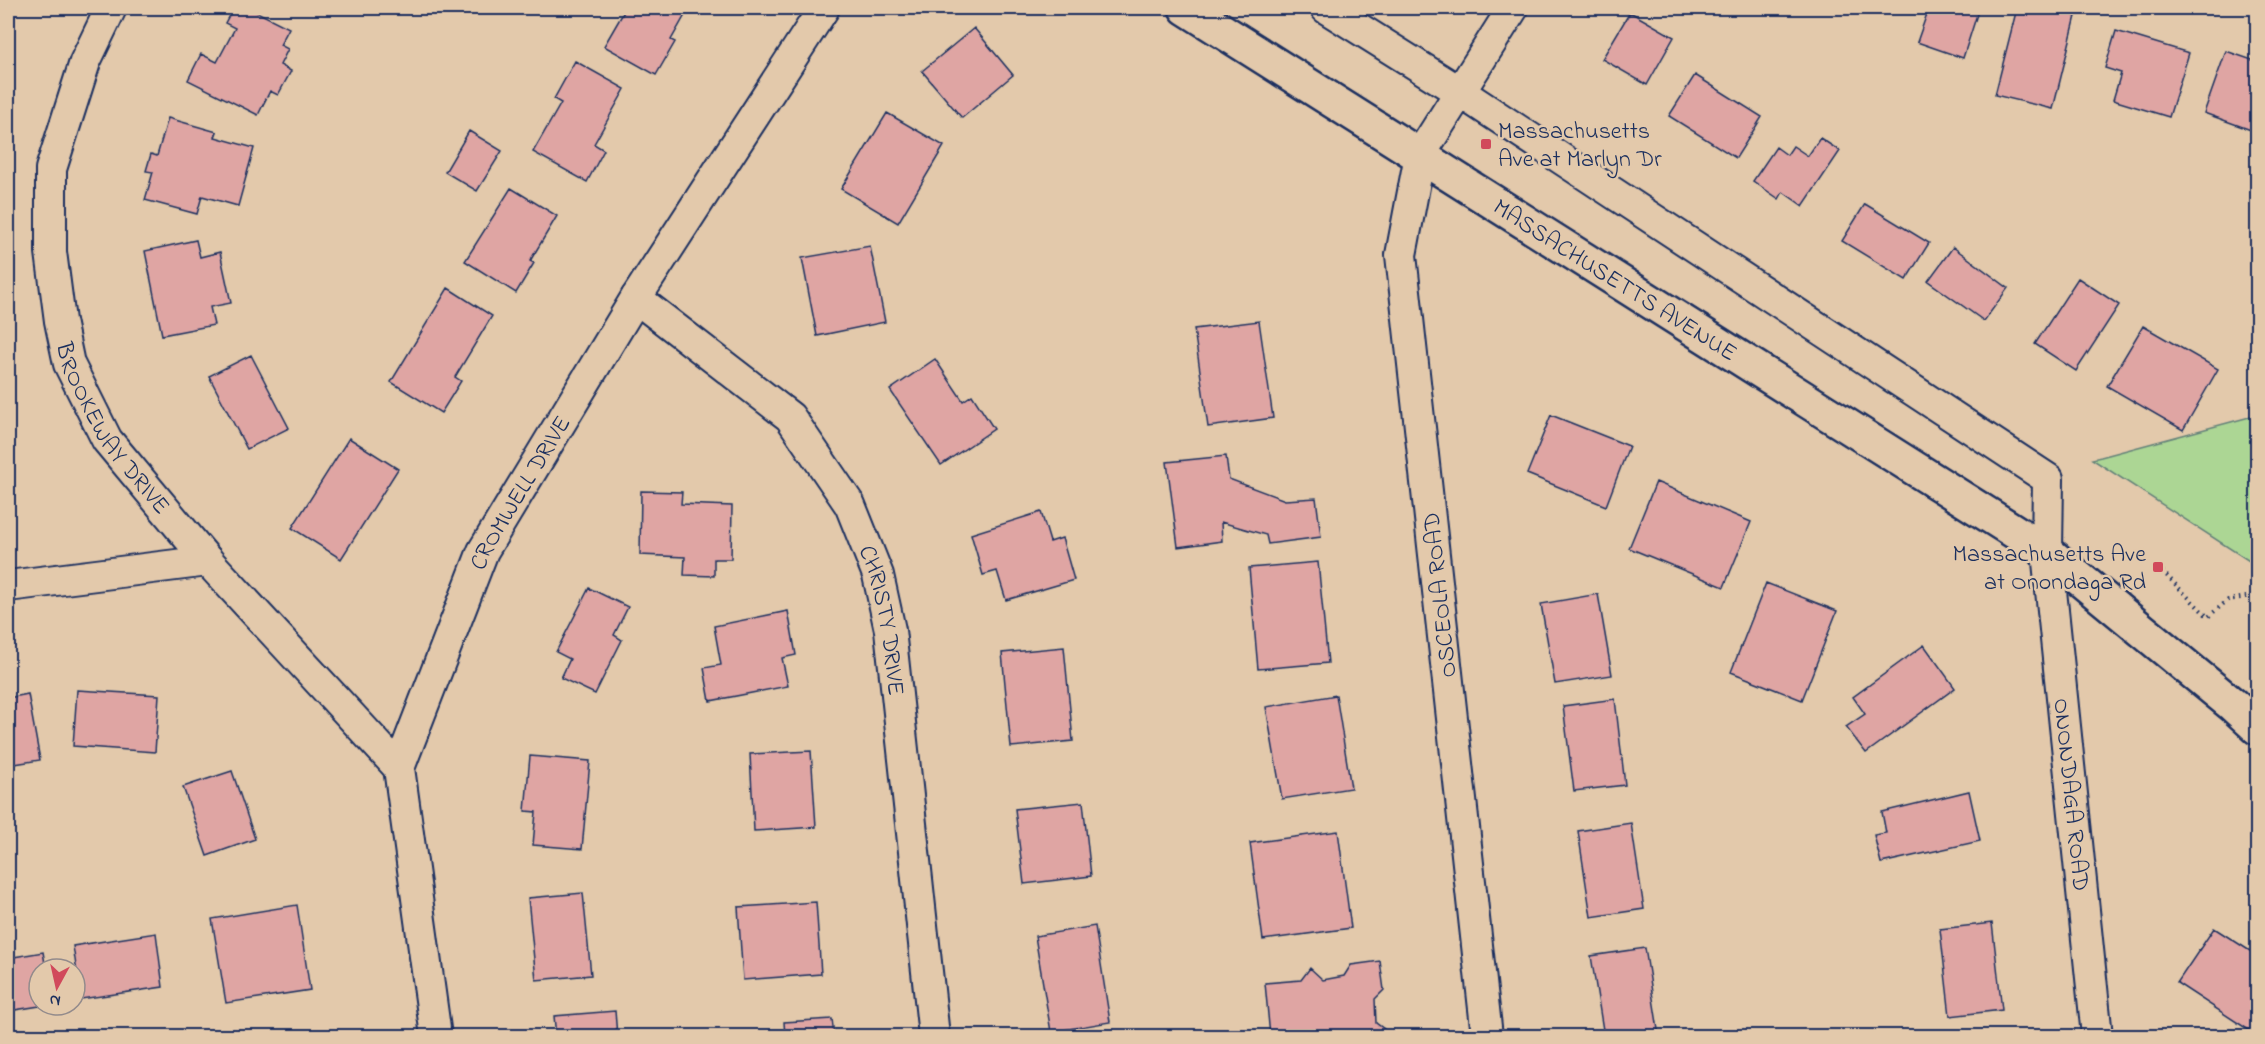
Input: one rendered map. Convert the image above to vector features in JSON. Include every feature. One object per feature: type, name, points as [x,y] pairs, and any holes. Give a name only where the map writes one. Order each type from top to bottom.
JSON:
[{"type":"main road","name":"MASSACHUSETTS AVENUE","points":[[1186,8],[2047,552],[2245,713],[2258,728]]},
{"type":"street","name":"BROOKEWAY DRIVE","points":[[111,8],[85,62],[51,169],[51,252],[60,321],[69,364],[108,440],[208,561],[399,768]]},
{"type":"street","name":"CROMWELL DRIVE","points":[[436,1036],[399,768],[483,550],[636,297],[824,8]]},
{"type":"street","points":[[1326,8],[1460,92],[2048,479],[2047,552]]},
{"type":"street","points":[[1420,155],[1514,8]]},
{"type":"street","name":"OSCEOLA ROAD","points":[[1420,155],[1401,255],[1487,1036]]},
{"type":"street","name":"CHRISTY DRIVE","points":[[636,297],[790,417],[850,505],[878,575],[890,630],[934,1036]]},
{"type":"street","name":"ONONDAGA ROAD","points":[[2047,552],[2097,1036]]},
{"type":"street","points":[[8,586],[208,561]]},
{"type":"path","points":[[2158,567],[2208,616],[2228,600],[2258,595]]},
{"type":"green space","points":[[2257,415],[2257,566],[2092,459],[2101,457]]},
{"type":"building","points":[[233,8],[249,8],[289,28],[280,45],[288,49],[280,65],[291,71],[278,95],[270,91],[258,115],[188,80],[201,54],[217,62],[235,28],[225,23]]},
{"type":"building","points":[[626,8],[689,8],[671,40],[675,42],[656,75],[604,46]]},
{"type":"building","points":[[1929,8],[1979,8],[1963,58],[1917,42]]},
{"type":"building","points":[[2017,8],[2044,8],[2076,16],[2053,109],[1995,95]]},
{"type":"building","points":[[1630,12],[1674,37],[1647,85],[1602,59]]},
{"type":"building","points":[[974,28],[1013,75],[962,118],[922,71]]},
{"type":"building","points":[[2116,31],[2189,53],[2169,117],[2113,100],[2121,73],[2105,68]]},
{"type":"building","points":[[2226,51],[2258,62],[2258,112],[2251,130],[2204,113]]},
{"type":"building","points":[[575,61],[625,89],[594,144],[604,150],[587,182],[533,152],[561,103],[554,99]]},
{"type":"building","points":[[1695,75],[1762,117],[1736,158],[1669,116]]},
{"type":"building","points":[[887,113],[944,146],[898,223],[841,189]]},
{"type":"building","points":[[168,118],[217,132],[215,137],[254,148],[238,206],[202,196],[197,214],[145,200],[153,172],[146,171],[151,154],[157,156]]},
{"type":"building","points":[[469,131],[502,151],[477,191],[445,172]]},
{"type":"building","points":[[1820,138],[1840,151],[1803,206],[1783,192],[1779,199],[1753,181],[1776,147],[1787,155],[1793,146],[1808,156]]},
{"type":"building","points":[[511,188],[557,216],[530,261],[534,263],[516,293],[465,261]]},
{"type":"building","points":[[1865,204],[1929,243],[1906,280],[1842,241]]},
{"type":"building","points":[[196,240],[200,257],[220,252],[231,303],[210,307],[214,325],[162,335],[145,251]]},
{"type":"building","points":[[870,246],[885,322],[817,336],[802,258]]},
{"type":"building","points":[[1953,247],[2008,288],[1984,321],[1928,281]]},
{"type":"building","points":[[2078,278],[2119,305],[2076,371],[2035,344]]},
{"type":"building","points":[[448,288],[492,316],[455,377],[461,381],[441,413],[391,382]]},
{"type":"building","points":[[1259,321],[1273,418],[1208,427],[1194,329]]},
{"type":"building","points":[[2143,326],[2218,369],[2183,430],[2107,386]]},
{"type":"building","points":[[251,355],[289,428],[247,449],[209,376]]},
{"type":"building","points":[[935,359],[963,401],[972,395],[994,429],[941,465],[890,390]]},
{"type":"building","points":[[1551,415],[1629,446],[1606,506],[1527,474]]},
{"type":"building","points":[[349,438],[398,469],[341,559],[292,528]]},
{"type":"building","points":[[1226,456],[1229,479],[1285,500],[1316,498],[1321,537],[1268,544],[1266,535],[1221,522],[1222,541],[1178,547],[1167,462]]},
{"type":"building","points":[[1656,482],[1751,522],[1724,587],[1629,548]]},
{"type":"building","points":[[641,491],[682,492],[681,504],[732,506],[731,559],[714,559],[714,576],[684,575],[685,557],[640,555]]},
{"type":"building","points":[[1041,512],[1050,542],[1062,538],[1074,580],[1006,600],[997,571],[983,575],[971,534]]},
{"type":"building","points":[[1318,562],[1328,663],[1258,669],[1249,568]]},
{"type":"building","points":[[1766,583],[1837,611],[1802,700],[1731,672]]},
{"type":"building","points":[[589,588],[628,607],[614,635],[622,640],[595,694],[561,678],[570,659],[556,652]]},
{"type":"building","points":[[1598,594],[1612,675],[1555,684],[1541,604]]},
{"type":"building","points":[[788,611],[796,655],[782,658],[788,686],[710,701],[704,668],[721,665],[714,626]]},
{"type":"building","points":[[1924,645],[1955,688],[1866,753],[1846,727],[1865,714],[1853,697]]},
{"type":"building","points":[[1064,647],[1073,741],[1011,747],[1002,653]]},
{"type":"building","points":[[77,690],[159,695],[155,752],[73,746]]},
{"type":"building","points":[[28,694],[40,760],[8,765],[8,698]]},
{"type":"building","points":[[1336,695],[1351,788],[1282,799],[1266,707]]},
{"type":"building","points":[[1615,699],[1625,785],[1574,791],[1563,706]]},
{"type":"building","points":[[811,751],[816,827],[754,831],[750,754]]},
{"type":"building","points":[[530,756],[590,761],[582,849],[533,845],[536,812],[525,811]]},
{"type":"building","points":[[232,771],[255,839],[207,856],[183,787]]},
{"type":"building","points":[[1969,791],[1980,841],[1881,863],[1874,835],[1886,833],[1882,812]]},
{"type":"building","points":[[1083,802],[1091,876],[1024,884],[1015,809]]},
{"type":"building","points":[[1631,823],[1644,909],[1591,917],[1578,831]]},
{"type":"building","points":[[1338,831],[1351,928],[1263,940],[1250,843]]},
{"type":"building","points":[[583,893],[591,975],[536,980],[528,898]]},
{"type":"building","points":[[816,902],[821,974],[743,980],[738,907]]},
{"type":"building","points":[[297,905],[310,990],[226,1003],[212,919]]},
{"type":"building","points":[[1992,923],[2002,1010],[1950,1016],[1940,929]]},
{"type":"building","points":[[1095,926],[1110,1022],[1051,1032],[1035,936]]},
{"type":"building","points":[[2214,928],[2258,956],[2258,1036],[2177,983]]},
{"type":"building","points":[[156,933],[163,987],[87,998],[87,957],[75,957],[73,946]]},
{"type":"building","points":[[1645,948],[1659,1036],[1604,1036],[1591,956]]},
{"type":"building","points":[[43,952],[44,957],[27,957],[27,1008],[8,1011],[8,958]]},
{"type":"building","points":[[1380,961],[1384,990],[1375,999],[1376,1023],[1384,1029],[1385,1036],[1270,1036],[1265,983],[1301,980],[1310,968],[1323,980],[1344,976],[1351,965]]},
{"type":"building","points":[[615,1011],[617,1036],[556,1036],[554,1016]]},
{"type":"building","points":[[832,1019],[834,1036],[785,1036],[784,1022]]},
{"type":"place","name":"Massachusetts Ave at Marlyn Dr","points":[[1486,144]]},
{"type":"place","name":"Massachusetts Ave at Onondaga Rd","points":[[2158,567]]}]
